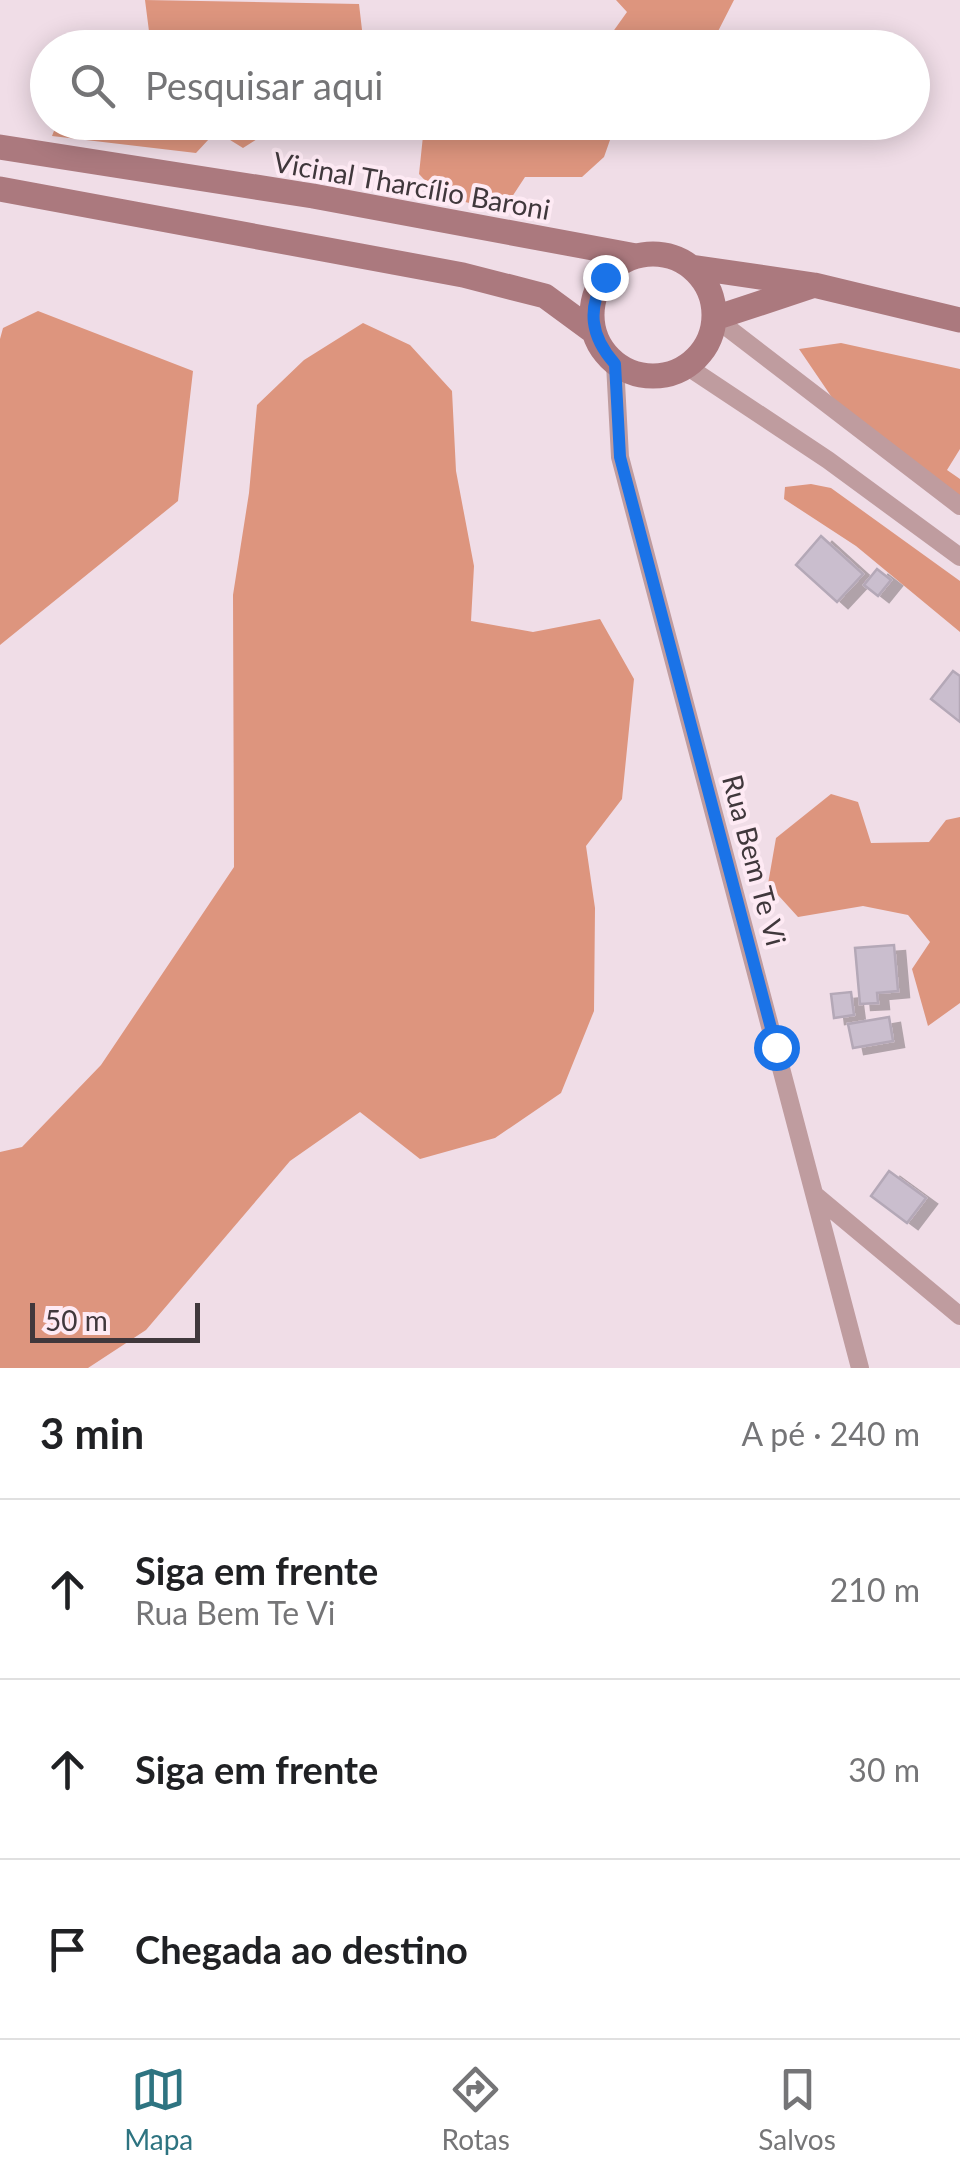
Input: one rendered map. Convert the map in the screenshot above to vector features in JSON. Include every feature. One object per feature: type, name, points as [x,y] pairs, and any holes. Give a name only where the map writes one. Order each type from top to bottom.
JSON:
[{"type":"main road","name":"Vicinal Tharcílio Baroni","points":[[0,146],[312,196],[636,256]]},
{"type":"main road","points":[[0,189],[462,275],[545,296],[594,332],[615,364],[651,377],[688,366],[702,354],[714,318],[712,298],[691,267]]},
{"type":"main road","points":[[594,332],[595,294],[619,264],[636,256],[674,258],[691,267],[814,285],[960,320]]},
{"type":"main road","points":[[714,318],[814,285]]},
{"type":"street","points":[[714,318],[960,506]]},
{"type":"street","name":"Rua Bem Te Vi","points":[[615,364],[620,457],[860,1368]]},
{"type":"street","points":[[688,366],[828,460],[960,557]]},
{"type":"street","points":[[816,1194],[960,1316]]},
{"type":"shaded area","points":[[145,0],[359,4],[362,30],[149,30]]},
{"type":"shaded area","points":[[616,0],[734,0],[719,30],[614,30],[627,12]]},
{"type":"shaded area","points":[[86,140],[208,140],[196,153]]},
{"type":"shaded area","points":[[230,140],[255,140],[243,148]]},
{"type":"shaded area","points":[[423,140],[610,140],[604,157],[582,177],[525,177],[506,206],[470,203],[448,196],[419,174]]},
{"type":"shaded area","points":[[38,311],[193,371],[178,501],[0,645],[0,339],[3,328]]},
{"type":"shaded area","points":[[363,323],[410,345],[452,391],[456,471],[474,566],[471,621],[533,632],[600,619],[634,679],[622,799],[586,846],[595,908],[594,1011],[561,1093],[495,1138],[420,1159],[360,1112],[290,1161],[146,1330],[88,1368],[0,1368],[0,1152],[22,1147],[101,1065],[234,867],[233,595],[249,493],[257,405],[304,360]]},
{"type":"shaded area","points":[[841,343],[960,369],[960,449],[947,470],[960,479],[960,498],[833,399],[799,349]]},
{"type":"shaded area","points":[[811,484],[831,488],[960,581],[960,632],[856,546],[784,499],[785,487]]},
{"type":"shaded area","points":[[831,794],[858,802],[871,843],[929,842],[946,820],[960,817],[960,1003],[928,1026],[912,969],[930,942],[908,915],[863,906],[798,917],[768,884],[776,838]]},
{"type":"building","points":[[821,536],[863,574],[837,602],[796,565]]},
{"type":"building","points":[[877,569],[891,580],[878,596],[864,585]]},
{"type":"building","points":[[953,671],[960,676],[960,722],[931,699]]},
{"type":"building","points":[[894,945],[898,991],[877,993],[878,1003],[860,1004],[855,948]]},
{"type":"building","points":[[851,992],[854,1015],[834,1018],[831,994]]},
{"type":"building","points":[[889,1017],[893,1041],[853,1048],[848,1024]]},
{"type":"building","points":[[889,1171],[926,1198],[907,1223],[871,1196]]},
{"type":"route","points":[[605,277],[595,294],[592,313],[594,332],[602,350],[615,364],[620,457],[776,1047]]}]
